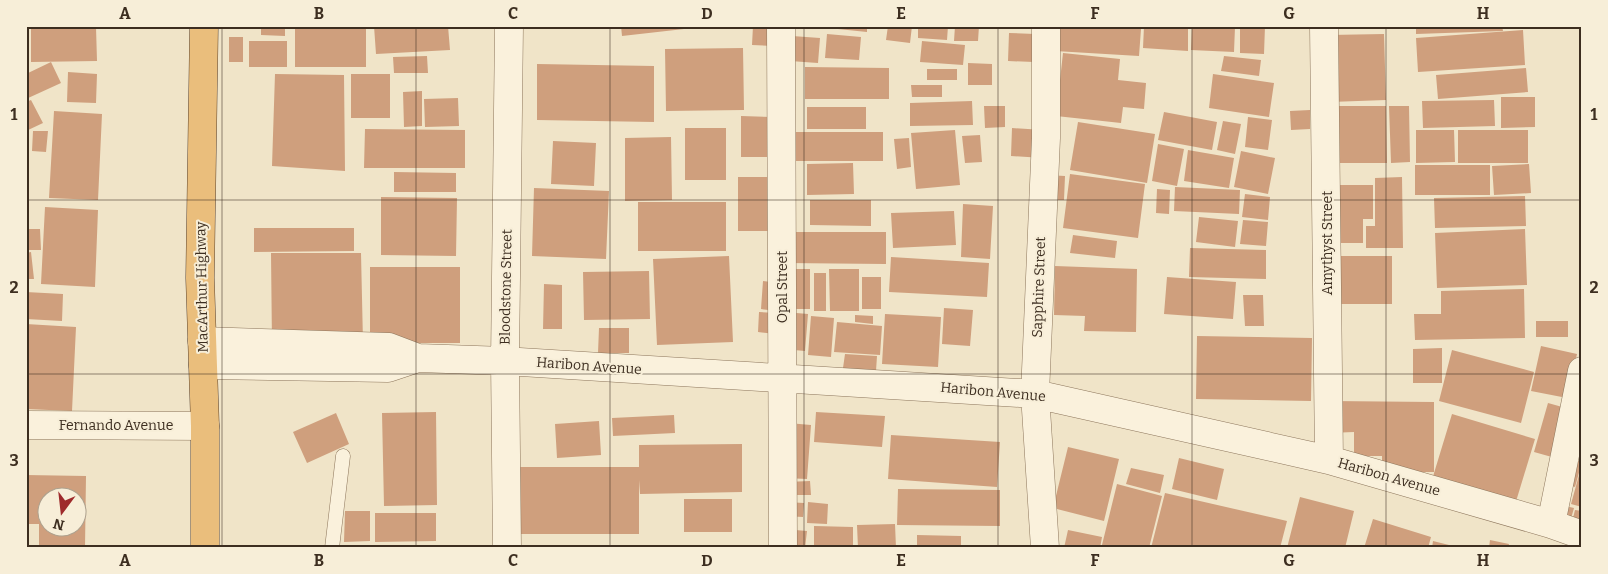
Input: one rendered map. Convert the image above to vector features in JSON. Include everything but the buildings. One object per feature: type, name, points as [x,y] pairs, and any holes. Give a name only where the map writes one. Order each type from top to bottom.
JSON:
[{"type":"highway","name":"MacArthur Highway","points":[[204,26],[200,278],[205,426],[205,548]]},
{"type":"street","name":"Bloodstone Street","points":[[507,548],[505,361],[509,26]]},
{"type":"street","name":"Opal Street","points":[[781,26],[783,548]]},
{"type":"street","name":"Sapphire Street","points":[[1045,548],[1035,394],[1046,138],[1046,26]]},
{"type":"street","name":"Amythyst Street","points":[[1324,26],[1329,460]]},
{"type":"street","name":"Haribon Avenue","points":[[202,353],[388,368],[418,358],[505,361],[1035,394],[1329,460],[1551,524],[1582,535]]},
{"type":"street","points":[[1551,524],[1582,371]]},
{"type":"street","name":"Fernando Avenue","points":[[26,425],[205,426]]},
{"type":"lane","points":[[332,548],[343,456]]}]
